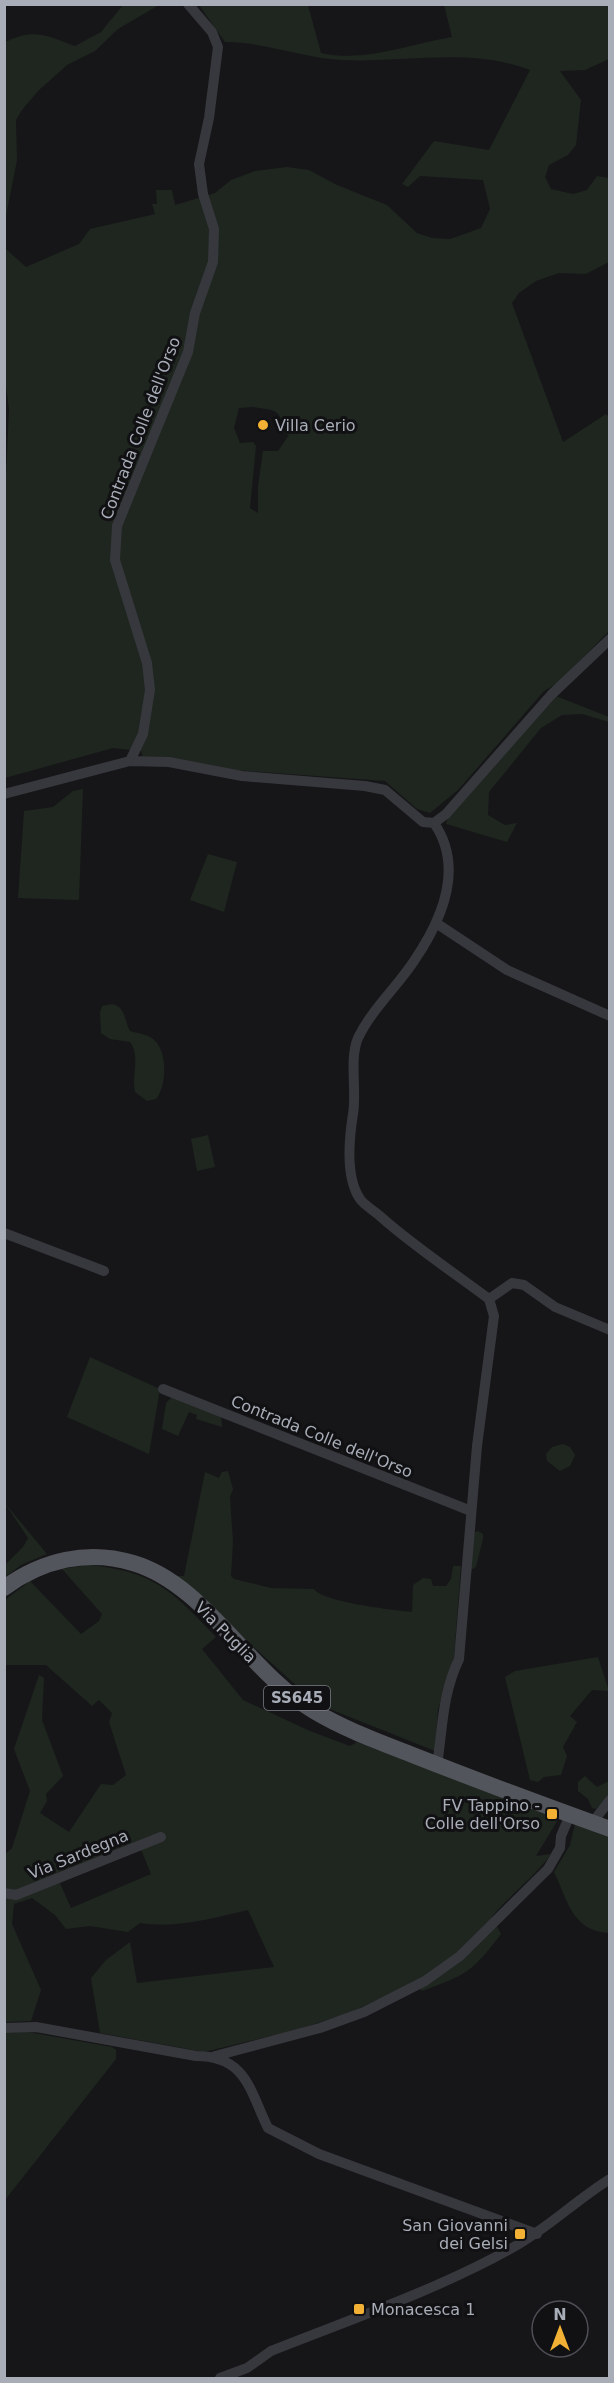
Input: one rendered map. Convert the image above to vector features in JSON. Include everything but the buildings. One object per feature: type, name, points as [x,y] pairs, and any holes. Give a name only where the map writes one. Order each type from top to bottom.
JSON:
[{"type":"main road","name":"Via Puglia","points":[[4,1588],[23,1575],[66,1559],[108,1558],[152,1570],[184,1590],[276,1683],[313,1711],[358,1733],[438,1765]]},
{"type":"main road","name":"SS645","points":[[438,1765],[609,1829]]},
{"type":"street","name":"Contrada Colle dell'Orso","points":[[130,761],[143,734],[150,690],[147,663],[115,560],[117,526],[188,352],[195,313],[213,262],[214,229],[203,194],[199,164],[209,118],[218,47],[212,32],[188,4]]},
{"type":"street","points":[[4,794],[130,761],[169,762],[242,776],[365,786],[385,790],[423,822],[434,823],[446,814],[551,695],[609,639]]},
{"type":"street","points":[[434,823],[443,836],[450,878],[436,923],[414,962],[372,1015],[357,1040],[356,1097],[349,1137],[352,1177],[360,1199],[392,1227],[489,1299],[493,1306],[495,1327],[484,1387],[459,1659],[442,1706],[438,1765]]},
{"type":"street","points":[[436,923],[507,970],[609,1016]]},
{"type":"street","points":[[4,1233],[104,1271]]},
{"type":"street","points":[[489,1299],[512,1284],[524,1285],[555,1308],[609,1330]]},
{"type":"street","name":"Contrada Colle dell'Orso","points":[[163,1389],[471,1511]]},
{"type":"street","points":[[592,1822],[609,1800]]},
{"type":"street","points":[[4,2028],[36,2027],[196,2056],[215,2056],[320,2028],[364,2012],[425,1981],[459,1956],[542,1875],[560,1848],[561,1836],[570,1815]]},
{"type":"street","name":"Via Sardegna","points":[[4,1893],[16,1895],[161,1837]]},
{"type":"street","points":[[215,2056],[242,2073],[254,2091],[268,2128],[319,2154],[537,2234]]},
{"type":"street","points":[[220,2379],[247,2368],[271,2351],[458,2276],[537,2234],[609,2179]]},
{"type":"shaded area","points":[[123,5],[159,5],[118,29],[95,51],[67,65],[38,91],[16,120],[17,160],[5,221],[5,42],[32,34],[75,46],[101,32]]},
{"type":"shaded area","points":[[199,5],[308,5],[321,53],[354,56],[452,37],[444,5],[609,5],[609,59],[585,70],[560,71],[581,100],[576,145],[568,155],[549,165],[545,177],[551,189],[573,194],[587,190],[597,176],[609,178],[609,262],[586,274],[559,273],[536,281],[519,293],[512,303],[563,442],[606,414],[609,417],[609,631],[559,682],[544,691],[458,790],[430,813],[417,809],[385,781],[235,770],[143,757],[141,751],[113,748],[5,778],[4,521],[9,409],[4,372],[4,240],[6,249],[26,267],[79,244],[90,229],[155,214],[152,204],[157,204],[156,190],[172,190],[175,205],[215,193],[231,180],[255,171],[287,167],[309,170],[337,185],[387,205],[417,233],[432,238],[450,239],[481,228],[490,209],[483,180],[420,176],[408,187],[402,184],[434,141],[489,150],[530,70],[484,59],[437,57],[328,59],[255,45],[225,42]],"holes":[[[253,407],[272,410],[279,414],[282,433],[289,435],[278,451],[263,451],[258,486],[258,513],[250,508],[256,446],[253,442],[240,443],[234,428],[239,408]]]},
{"type":"shaded area","points":[[556,696],[609,717],[609,722],[582,714],[562,715],[541,728],[489,792],[488,815],[505,825],[517,823],[507,842],[446,824],[448,817]]},
{"type":"shaded area","points":[[83,789],[79,900],[18,898],[24,811],[53,807],[73,791]]},
{"type":"shaded area","points":[[208,854],[237,862],[224,912],[190,900]]},
{"type":"shaded area","points":[[112,1004],[122,1011],[130,1031],[151,1037],[158,1044],[163,1059],[164,1077],[156,1099],[147,1101],[135,1092],[135,1054],[130,1042],[110,1039],[101,1033],[102,1006]]},
{"type":"shaded area","points":[[208,1135],[215,1167],[197,1171],[191,1139]]},
{"type":"shaded area","points":[[90,1357],[160,1389],[149,1454],[67,1417]]},
{"type":"shaded area","points":[[174,1395],[221,1416],[222,1427],[196,1419],[197,1415],[189,1412],[178,1436],[162,1429],[166,1403]]},
{"type":"shaded area","points":[[563,1444],[570,1447],[575,1455],[570,1466],[560,1471],[547,1461],[546,1454],[552,1447]]},
{"type":"shaded area","points":[[228,1471],[233,1489],[230,1497],[233,1542],[231,1576],[234,1579],[271,1588],[314,1589],[330,1598],[412,1612],[413,1585],[423,1578],[431,1579],[433,1586],[446,1586],[451,1579],[453,1566],[461,1566],[454,1657],[438,1709],[435,1751],[317,1704],[174,1576],[184,1576],[205,1472],[219,1478],[222,1472]]},
{"type":"shaded area","points":[[4,1502],[47,1554],[21,1565],[5,1577],[5,1565],[23,1547],[28,1538]]},
{"type":"shaded area","points":[[478,1531],[483,1534],[483,1539],[476,1567],[471,1570],[472,1533]]},
{"type":"shaded area","points":[[88,1565],[130,1572],[146,1578],[174,1596],[216,1637],[202,1649],[243,1700],[310,1731],[350,1746],[357,1742],[559,1818],[536,1856],[551,1854],[492,1917],[501,1934],[475,1965],[459,1976],[422,1991],[414,1983],[349,2013],[299,2029],[204,2052],[100,2033],[91,1978],[106,1960],[130,1942],[137,1983],[274,1967],[248,1910],[181,1924],[140,1923],[128,1932],[90,1926],[66,1929],[55,1915],[32,1898],[14,1904],[12,1924],[41,1990],[31,2021],[5,2022],[4,1855],[12,1848],[30,1791],[14,1749],[39,1675],[44,1678],[42,1720],[63,1776],[46,1794],[47,1801],[40,1813],[69,1832],[101,1784],[113,1785],[126,1775],[109,1722],[112,1713],[99,1700],[92,1706],[46,1665],[5,1665],[5,1600],[30,1581],[81,1634],[99,1621],[102,1614],[62,1569]],"holes":[[[140,1847],[151,1874],[71,1908],[59,1881]]]},
{"type":"shaded area","points":[[598,1657],[609,1691],[592,1690],[570,1716],[577,1722],[563,1747],[567,1756],[561,1775],[544,1777],[538,1782],[530,1780],[505,1677],[515,1671]]},
{"type":"shaded area","points":[[585,1776],[597,1787],[609,1781],[609,1797],[596,1809],[592,1808],[588,1799],[578,1791],[578,1782]]},
{"type":"shaded area","points":[[575,1824],[609,1836],[609,1933],[587,1927],[579,1920],[568,1904],[554,1872],[570,1845]]},
{"type":"shaded area","points":[[28,2032],[112,2047],[116,2050],[116,2059],[5,2200],[5,2033]]},
{"type":"place","name":"Villa Cerio","points":[[263,425]]},
{"type":"place","name":"FV Tappino - Colle dell'Orso","points":[[552,1814]]},
{"type":"place","name":"San Giovanni dei Gelsi","points":[[520,2234]]},
{"type":"place","name":"Monacesca 1","points":[[359,2309]]}]
